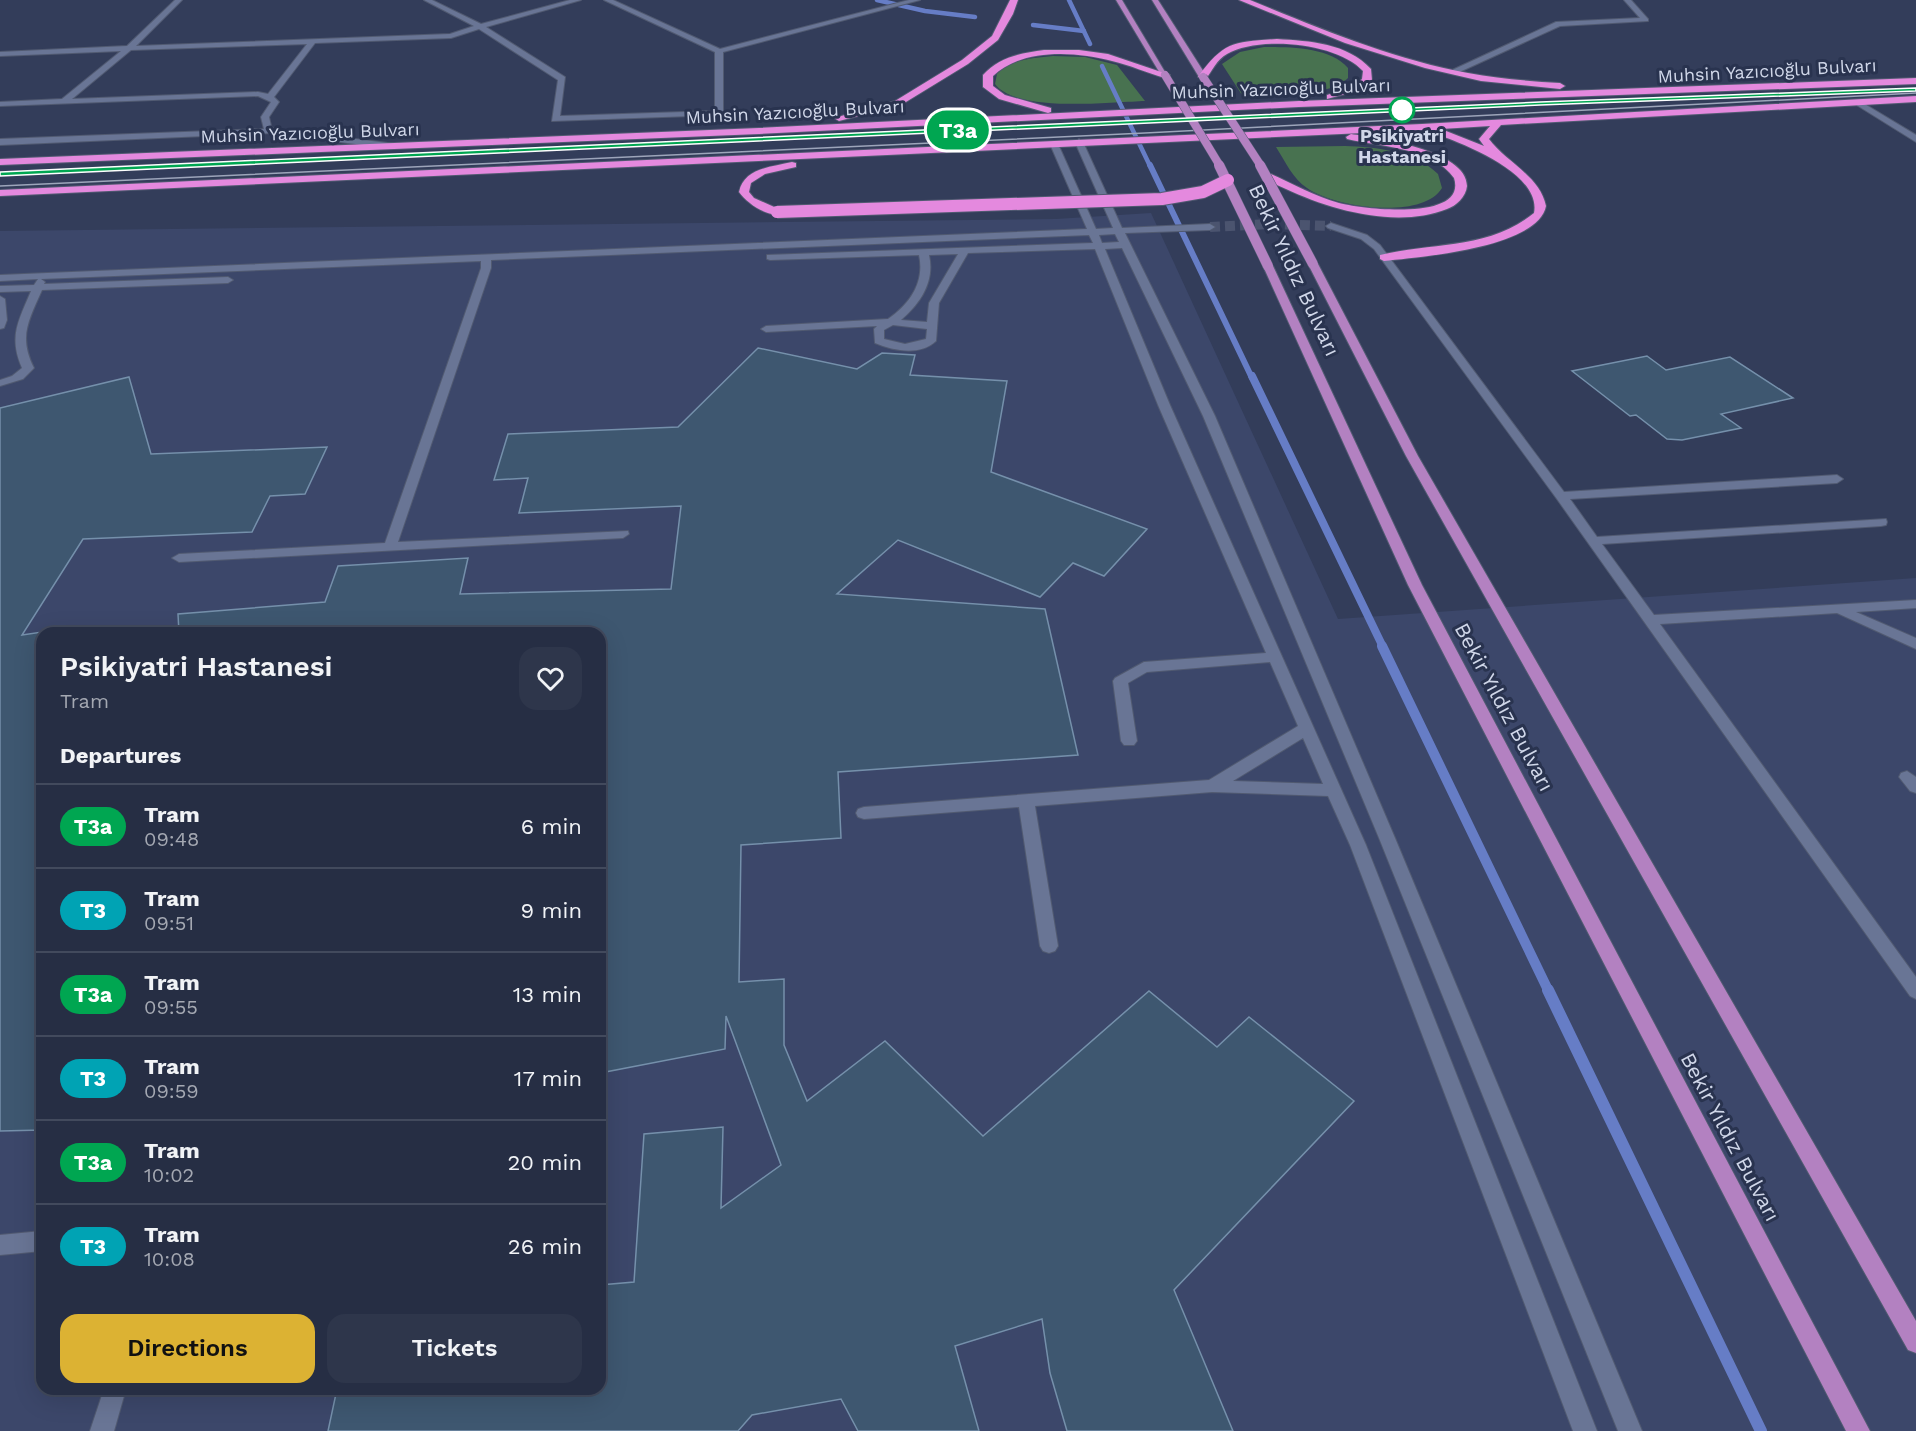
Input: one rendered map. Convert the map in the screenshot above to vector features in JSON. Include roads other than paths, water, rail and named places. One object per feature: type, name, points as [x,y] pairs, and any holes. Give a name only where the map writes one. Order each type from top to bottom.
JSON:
[{"type":"highway","points":[[759,131],[810,124],[898,103],[965,62],[995,38],[1014,0]]},
{"type":"highway","points":[[1243,0],[1380,52],[1452,72],[1500,81],[1646,93]]},
{"type":"highway","points":[[1203,77],[1221,53],[1235,47],[1262,43],[1325,47],[1352,56],[1366,66],[1369,75],[1367,80],[1357,88],[1299,105]]},
{"type":"highway","points":[[1086,114],[1038,108],[1002,97],[988,87],[988,75],[994,68],[1017,58],[1065,52],[1107,57],[1165,75]]},
{"type":"highway","name":"Muhsin Yazıcıoğlu Bulvarı","points":[[0,162],[759,131],[1086,114],[1916,81]]},
{"type":"highway","name":"Muhsin Yazıcıoğlu Bulvarı","points":[[0,194],[1422,127],[1916,99]]},
{"type":"highway","points":[[1384,257],[1433,252],[1476,243],[1518,228],[1535,218],[1541,209],[1540,198],[1496,156],[1484,139],[1499,122]]},
{"type":"highway","points":[[1422,127],[1466,141],[1496,156]]},
{"type":"highway","points":[[1267,176],[1336,206],[1372,212],[1410,212],[1435,209],[1450,204],[1460,195],[1460,177],[1449,167],[1429,156],[1373,140],[1317,131]]},
{"type":"highway","points":[[843,154],[760,172],[746,182],[744,192],[750,200],[777,212],[1162,198],[1203,192],[1228,180]]},
{"type":"main road","name":"Bekir Yıldız Bulvarı","points":[[1119,0],[1228,180],[1415,585],[1858,1431]]},
{"type":"main road","name":"Bekir Yıldız Bulvarı","points":[[1155,0],[1267,176],[1412,456],[1916,1342]]},
{"type":"street","points":[[63,102],[129,48],[179,0]]},
{"type":"street","points":[[427,0],[480,26],[562,79],[555,118],[719,113],[719,51]]},
{"type":"street","points":[[0,54],[451,36],[578,0]]},
{"type":"street","points":[[607,0],[719,51],[916,0]]},
{"type":"street","points":[[1452,72],[1559,24],[1646,20],[1627,0]]},
{"type":"street","points":[[270,97],[313,41]]},
{"type":"street","points":[[0,104],[250,94],[273,99],[274,105],[267,113],[264,122],[272,131]]},
{"type":"street","points":[[1858,102],[1916,139]]},
{"type":"street","points":[[0,142],[272,131],[393,146]]},
{"type":"street","points":[[1079,142],[1122,238],[1209,416],[1387,838],[1630,1431]]},
{"type":"street","points":[[1054,144],[1096,239],[1164,405],[1358,845],[1586,1431]]},
{"type":"street","points":[[1331,226],[1364,237],[1377,247],[1594,541],[1916,991]]},
{"type":"street","points":[[1,283],[42,276],[486,263],[1122,238],[1165,229],[1210,227]]},
{"type":"street","points":[[756,258],[965,250],[1096,239]]},
{"type":"street","points":[[923,251],[926,271],[916,300],[893,322],[879,329],[879,341],[896,348],[920,346],[931,341],[934,303],[965,250]]},
{"type":"street","points":[[685,260],[708,259]]},
{"type":"street","points":[[1,283],[38,288],[486,263],[673,261]]},
{"type":"street","points":[[390,546],[486,263]]},
{"type":"street","points":[[0,383],[9,382],[24,375],[28,368],[20,354],[22,321],[42,276]]},
{"type":"street","points":[[0,299],[2,320],[0,326]]},
{"type":"street","points":[[766,329],[893,322],[932,326]]},
{"type":"street","points":[[1561,496],[1838,479]]},
{"type":"street","points":[[1594,541],[1881,522]]},
{"type":"street","points":[[179,558],[623,534]]},
{"type":"street","points":[[1650,620],[1916,604]]},
{"type":"street","points":[[1836,609],[1880,626],[1916,644]]},
{"type":"street","points":[[1129,741],[1120,681],[1144,667],[1275,657]]},
{"type":"street","points":[[1212,786],[1307,728]]},
{"type":"street","points":[[864,813],[1212,786],[1334,790]]},
{"type":"street","points":[[1026,801],[1049,946]]},
{"type":"street","points":[[0,1245],[36,1242]]},
{"type":"street","points":[[102,1431],[113,1395]]},
{"type":"waterway","points":[[877,0],[925,11],[975,17]]},
{"type":"waterway","points":[[1069,0],[1084,31]]},
{"type":"waterway","points":[[1033,25],[1084,31]]},
{"type":"waterway","points":[[1084,31],[1090,44]]},
{"type":"waterway","points":[[1102,66],[1150,166]]},
{"type":"waterway","points":[[1150,165],[1252,378]]},
{"type":"waterway","points":[[1252,376],[1383,647]]},
{"type":"waterway","points":[[1382,646],[1549,992]]},
{"type":"waterway","points":[[1548,990],[1761,1431]]},
{"type":"tunnel","points":[[1210,227],[1270,224],[1331,226]]},
{"type":"tram line","name":"T3a","points":[[0,174],[1092,123],[1916,90]]},
{"type":"tram line","points":[[0,186],[1145,133],[1916,93]]},
{"type":"tram line","points":[[0,174],[1585,102]]},
{"type":"place","name":"Psikiyatri Hastanesi","points":[[1402,110]]}]
